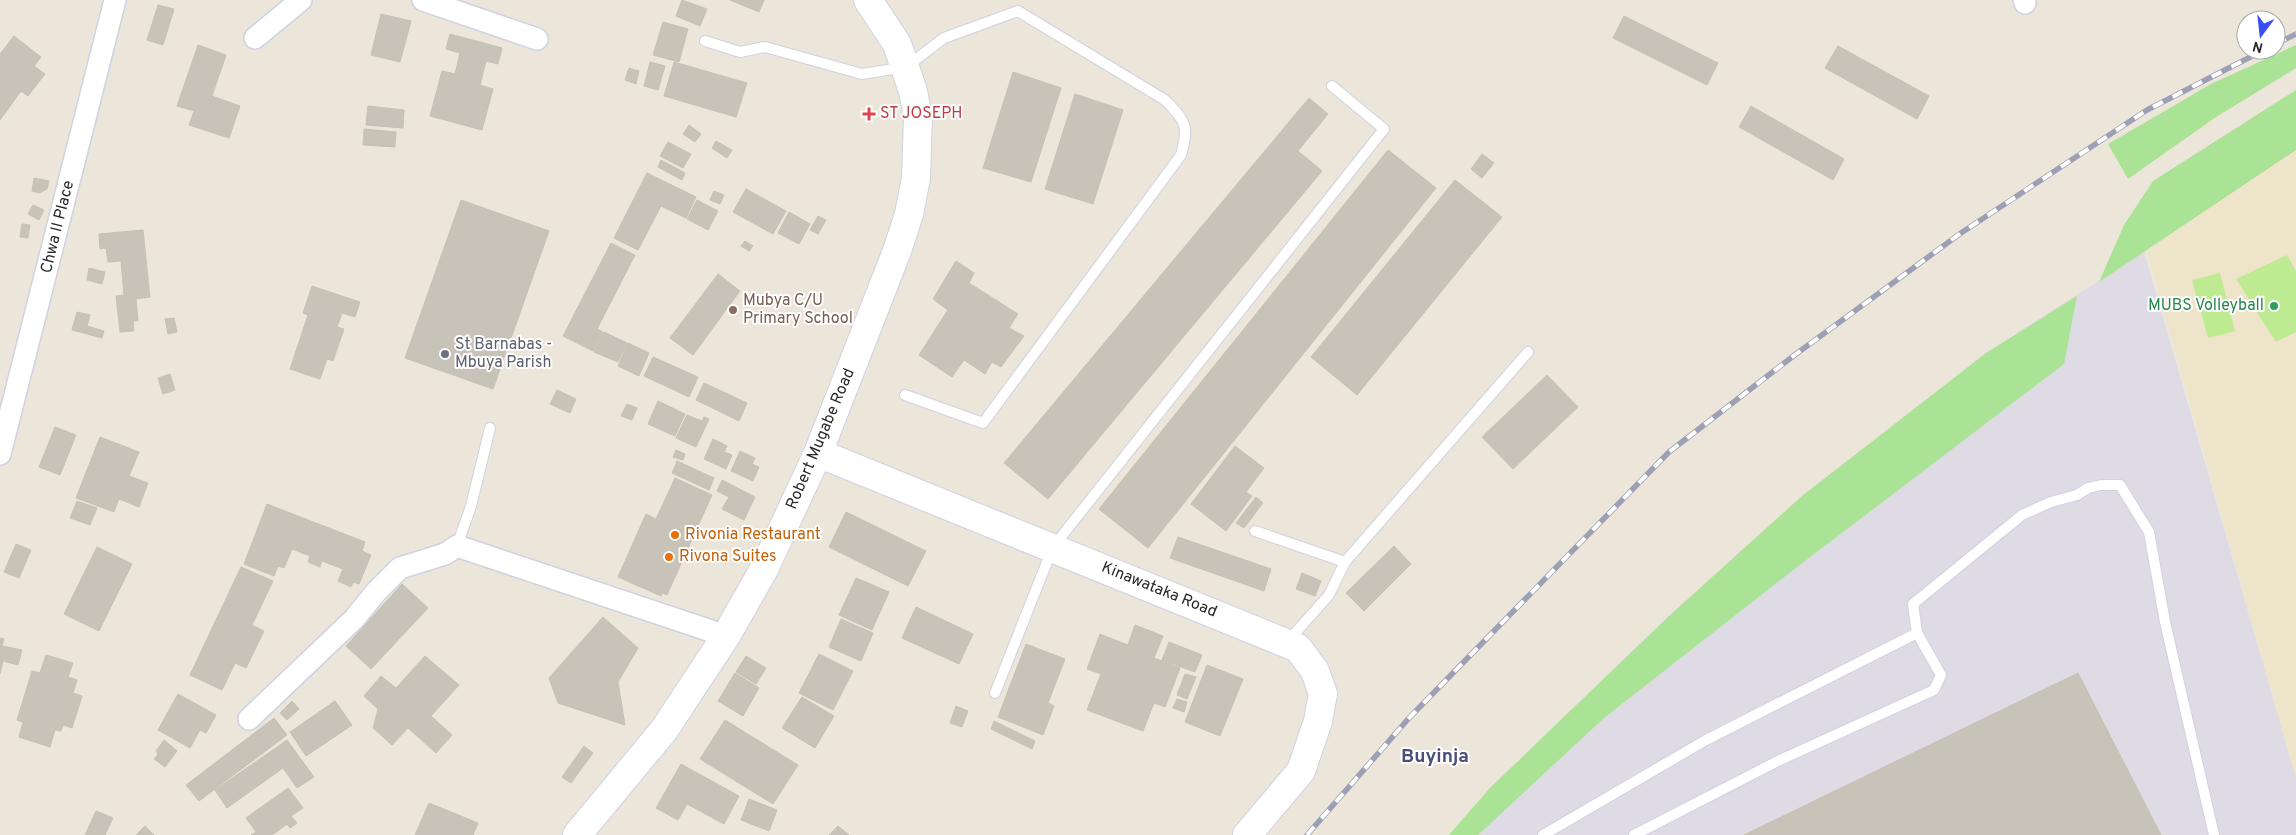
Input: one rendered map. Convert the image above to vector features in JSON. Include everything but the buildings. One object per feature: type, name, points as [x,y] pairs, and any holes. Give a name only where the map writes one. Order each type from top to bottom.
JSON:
[{"type":"street","name":"Chwa II Place","points":[[0,454],[116,0]]},
{"type":"street","points":[[255,38],[301,0]]},
{"type":"street","points":[[423,0],[537,39]]},
{"type":"street","name":"Robert Mugabe Road","points":[[577,835],[664,730],[726,636],[764,569],[818,453],[909,214],[916,178],[918,118],[906,68],[897,44],[868,0]]},
{"type":"street","name":"Kinawataka Road","points":[[818,453],[1298,648],[1315,671],[1324,694],[1318,721],[1301,771],[1247,835]]},
{"type":"street","points":[[249,720],[354,619],[376,592],[400,568],[445,554],[457,546],[726,636]]},
{"type":"lane","points":[[705,41],[740,52],[765,47],[862,74],[906,68],[944,38],[1018,11],[1165,100],[1182,117],[1186,136],[1181,155],[983,424],[906,395]]},
{"type":"lane","points":[[995,693],[1053,548],[1384,129],[1332,86]]},
{"type":"lane","points":[[1287,642],[1329,595],[1345,562],[1528,352]]},
{"type":"lane","points":[[457,546],[471,506],[490,428]]},
{"type":"lane","points":[[1634,835],[1780,760],[1934,690],[1941,675],[1917,633],[1913,604],[2022,515],[2051,502],[2077,495],[2088,488],[2120,484],[2149,532],[2165,622],[2214,835]]},
{"type":"lane","points":[[1255,531],[1345,562]]},
{"type":"lane","points":[[1543,835],[1706,740],[1917,633]]},
{"type":"shaded area","points":[[2296,150],[2296,778],[2147,250]]},
{"type":"shaded area","points":[[2144,252],[2296,778],[2296,835],[1449,835],[1490,788],[1668,617],[1802,496],[1986,353]]},
{"type":"green space","points":[[2296,45],[2296,68],[2216,117],[2128,179],[2108,144],[2211,84],[2263,60],[2286,60],[2286,50]]},
{"type":"green space","points":[[2296,90],[2296,150],[2099,282],[2124,225],[2153,181]]},
{"type":"green space","name":"MUBS Volleyball","points":[[2287,255],[2296,271],[2296,332],[2276,342],[2236,279]]},
{"type":"green space","points":[[2220,273],[2235,331],[2208,338],[2192,280]]},
{"type":"green space","points":[[2077,296],[2064,364],[1788,574],[1604,718],[1478,835],[1449,835],[1490,788],[1668,617],[1802,496],[1986,353]]},
{"type":"railway","points":[[2286,39],[2296,34]]},
{"type":"railway","points":[[1307,835],[1409,718],[1669,452],[1796,354],[1961,233],[2147,110],[2244,60]]},
{"type":"place","name":"ST JOSEPH","points":[[869,114]]},
{"type":"place","name":"MUBS Volleyball","points":[[2274,306]]},
{"type":"place","name":"Mubya C/U Primary School","points":[[733,310]]},
{"type":"place","name":"St Barnabas - Mbuya Parish","points":[[445,354]]},
{"type":"place","name":"Rivonia Restaurant","points":[[675,535]]},
{"type":"place","name":"Rivona Suites","points":[[669,557]]},
{"type":"district","name":"Buyinja","points":[[1435,757]]}]
